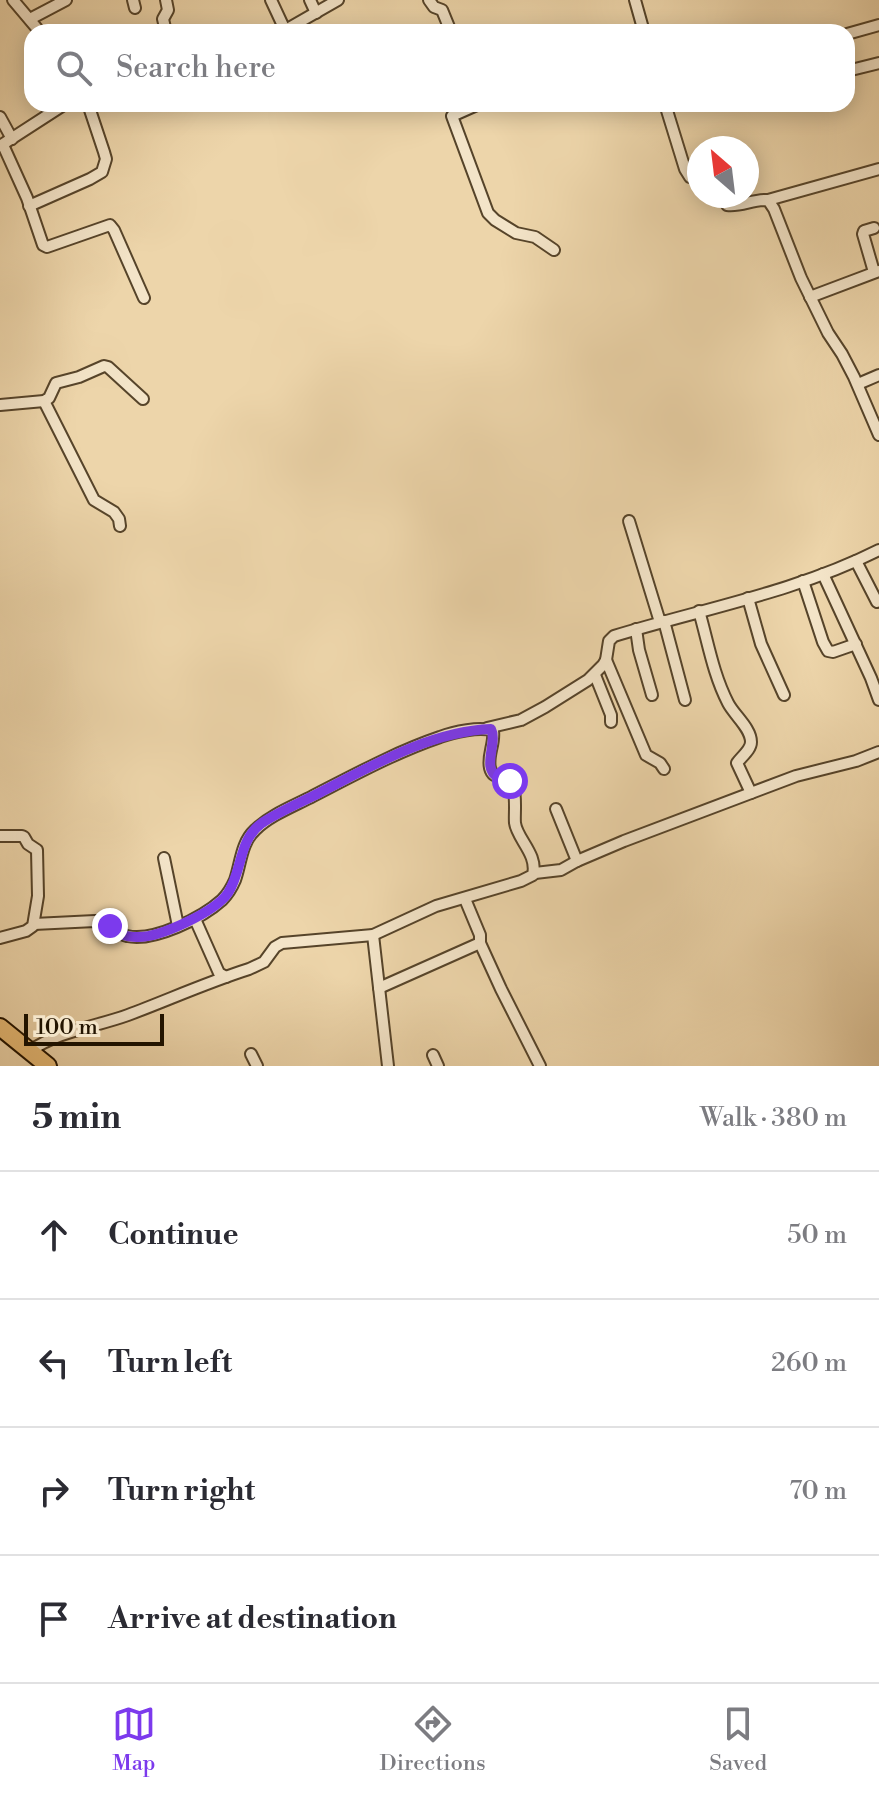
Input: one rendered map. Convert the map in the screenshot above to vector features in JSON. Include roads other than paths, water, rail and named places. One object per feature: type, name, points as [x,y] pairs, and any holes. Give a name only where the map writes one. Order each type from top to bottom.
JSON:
[{"type":"main road","points":[[0,1027],[48,1066]]},
{"type":"street","points":[[13,0],[34,24]]},
{"type":"street","points":[[30,19],[66,0]]},
{"type":"street","points":[[164,24],[163,19],[168,10],[166,0]]},
{"type":"street","points":[[271,0],[280,24]]},
{"type":"street","points":[[310,0],[316,13]]},
{"type":"street","points":[[296,24],[338,0]]},
{"type":"street","points":[[429,0],[434,7],[442,10],[448,24]]},
{"type":"street","points":[[635,0],[642,24]]},
{"type":"street","points":[[855,32],[879,25]]},
{"type":"street","points":[[855,69],[879,63]]},
{"type":"street","points":[[5,143],[53,112]]},
{"type":"street","points":[[29,206],[102,172],[106,159],[91,112]]},
{"type":"street","points":[[461,112],[452,116],[488,213],[516,233],[535,237],[554,250]]},
{"type":"street","points":[[667,112],[687,172]]},
{"type":"street","points":[[0,117],[5,143],[45,247],[106,225],[112,226],[144,298]]},
{"type":"street","points":[[759,199],[768,200],[879,169]]},
{"type":"street","points":[[768,200],[810,297],[858,384],[879,435]]},
{"type":"street","points":[[810,297],[877,271],[863,234],[874,228]]},
{"type":"street","points":[[0,405],[47,400],[60,381],[104,366],[143,399]]},
{"type":"street","points":[[858,384],[879,375]]},
{"type":"street","points":[[44,401],[94,500],[114,512],[120,526]]},
{"type":"street","points":[[629,521],[685,700]]},
{"type":"street","points":[[485,729],[521,720],[595,675],[606,660],[611,638],[803,581],[879,550]]},
{"type":"street","points":[[856,561],[877,602]]},
{"type":"street","points":[[823,574],[878,696]]},
{"type":"street","points":[[803,581],[828,651],[856,644]]},
{"type":"street","points":[[748,598],[761,644],[784,695]]},
{"type":"street","points":[[699,611],[716,678],[751,742],[737,763],[751,793]]},
{"type":"street","points":[[636,629],[652,695]]},
{"type":"street","points":[[606,660],[646,755],[664,769]]},
{"type":"street","points":[[595,675],[611,722]]},
{"type":"street","points":[[0,938],[26,931],[34,924],[95,921],[104,922],[118,934],[139,938],[195,919],[227,894],[247,839],[263,823],[369,767],[458,732],[491,729],[494,733],[490,770],[511,783],[516,827],[528,848],[535,873]]},
{"type":"street","points":[[30,1051],[54,1038],[125,1016],[264,962],[282,943],[373,935],[423,911],[521,881],[535,873],[561,870],[577,861],[796,776],[879,752]]},
{"type":"street","points":[[556,809],[577,861]]},
{"type":"street","points":[[0,836],[22,836],[38,852],[38,896],[34,924]]},
{"type":"street","points":[[164,858],[178,926]]},
{"type":"street","points":[[465,899],[480,935],[480,943],[540,1066]]},
{"type":"street","points":[[195,919],[219,973],[226,977]]},
{"type":"street","points":[[373,935],[388,1066]]},
{"type":"street","points":[[379,988],[480,943]]},
{"type":"street","points":[[251,1054],[257,1066]]},
{"type":"street","points":[[433,1055],[438,1066]]}]
